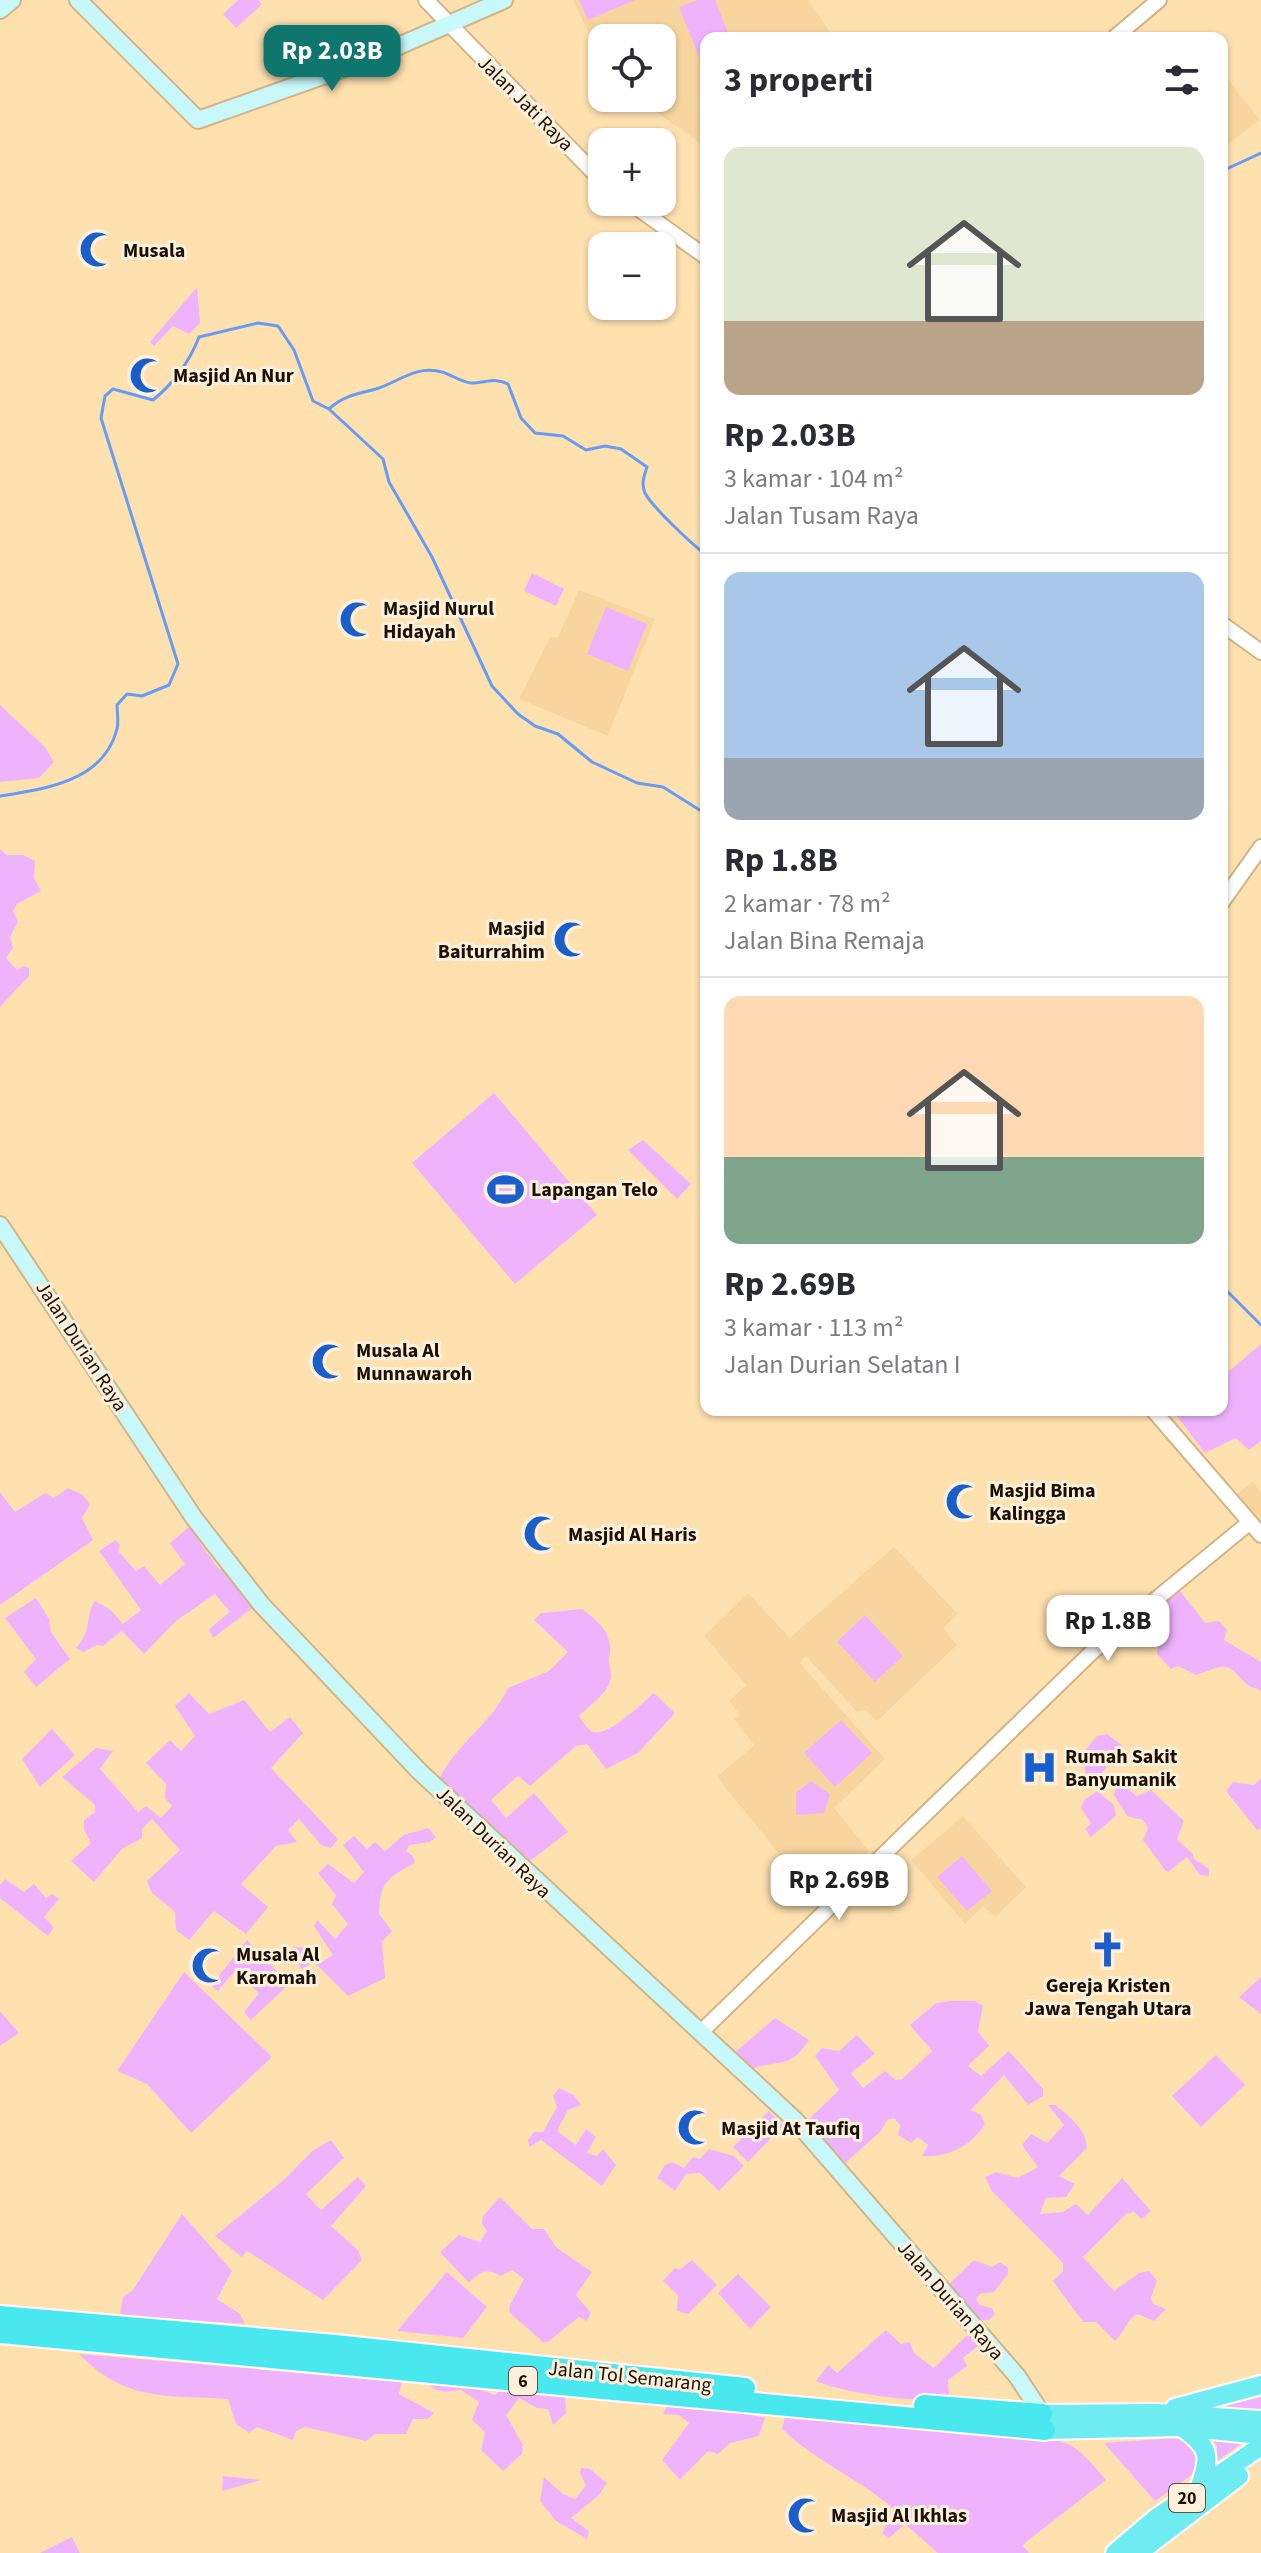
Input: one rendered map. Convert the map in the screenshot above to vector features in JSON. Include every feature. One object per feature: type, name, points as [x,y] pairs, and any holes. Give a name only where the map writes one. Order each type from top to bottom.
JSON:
[{"type":"highway","name":"Jalan Tol Semarang","points":[[0,2316],[335,2345],[1044,2422],[1157,2413],[1261,2420]]},
{"type":"highway","name":"Jalan Tol Semarang","points":[[0,2333],[1044,2422],[1181,2427],[1261,2435]]},
{"type":"highway","points":[[1157,2413],[1261,2385]]},
{"type":"highway","points":[[1181,2427],[1197,2438],[1206,2451],[1207,2466],[1198,2491]]},
{"type":"highway","name":"20","points":[[1115,2553],[1155,2519],[1261,2446]]},
{"type":"highway","name":"20","points":[[1138,2553],[1261,2460]]},
{"type":"main road","points":[[0,10],[12,0]]},
{"type":"main road","points":[[78,0],[198,120],[362,62],[504,0]]},
{"type":"main road","name":"Jalan Durian Raya","points":[[0,1225],[188,1509],[261,1604],[419,1771],[608,1950],[702,2031],[795,2120],[1017,2376],[1044,2422]]},
{"type":"street","name":"Jalan Jati Raya","points":[[426,0],[588,167]]},
{"type":"street","points":[[1121,32],[1159,0]]},
{"type":"street","points":[[649,216],[700,253]]},
{"type":"street","points":[[1228,628],[1261,652]]},
{"type":"street","points":[[1228,894],[1261,847]]},
{"type":"street","points":[[1158,1416],[1261,1535]]},
{"type":"street","points":[[702,2031],[1092,1652],[1250,1522]]},
{"type":"shaded area","points":[[238,0],[258,0],[262,4],[236,28],[223,14]]},
{"type":"shaded area","points":[[573,0],[809,0],[830,32],[700,32],[700,143],[656,112],[676,112],[676,24],[588,24],[588,32]]},
{"type":"shaded area","points":[[579,0],[635,0],[588,20]]},
{"type":"shaded area","points":[[698,0],[715,0],[728,32],[700,32],[700,59],[679,7]]},
{"type":"shaded area","points":[[1228,80],[1260,120],[1228,144]]},
{"type":"shaded area","points":[[197,287],[200,323],[189,334],[173,326],[154,346],[150,342]]},
{"type":"shaded area","points":[[532,573],[564,589],[556,606],[524,591]]},
{"type":"shaded area","points":[[579,590],[655,619],[608,736],[519,699],[550,637],[558,637]]},
{"type":"shaded area","points":[[606,607],[647,624],[628,671],[587,654]]},
{"type":"shaded area","points":[[0,705],[45,747],[54,762],[39,778],[0,782]]},
{"type":"shaded area","points":[[0,849],[7,855],[23,855],[35,861],[34,878],[41,891],[17,904],[13,911],[18,922],[10,937],[13,948],[6,958],[17,970],[24,966],[29,968],[29,976],[0,1007]]},
{"type":"shaded area","name":"Lapangan Telo","points":[[494,1093],[597,1215],[515,1284],[412,1163]]},
{"type":"shaded area","points":[[643,1140],[691,1184],[677,1199],[628,1150]]},
{"type":"shaded area","points":[[1261,1344],[1261,1441],[1249,1450],[1236,1438],[1205,1453],[1177,1416],[1228,1416],[1228,1372]]},
{"type":"shaded area","points":[[1253,1481],[1261,1491],[1261,1528],[1235,1496]]},
{"type":"shaded area","points":[[68,1488],[83,1495],[90,1505],[82,1518],[93,1540],[0,1605],[0,1492],[15,1512],[45,1493],[54,1498]]},
{"type":"shaded area","points":[[189,1527],[217,1567],[234,1578],[255,1606],[213,1638],[209,1629],[230,1612],[215,1594],[176,1621],[144,1654],[122,1631],[103,1646],[97,1645],[83,1652],[76,1648],[85,1635],[95,1601],[111,1610],[123,1624],[141,1610],[99,1551],[116,1540],[120,1545],[118,1551],[136,1571],[144,1566],[160,1585],[185,1564],[170,1543]]},
{"type":"shaded area","points":[[894,1547],[958,1614],[943,1628],[957,1645],[877,1721],[865,1710],[857,1712],[806,1656],[800,1663],[885,1759],[834,1808],[869,1851],[822,1896],[780,1855],[717,1777],[754,1745],[734,1719],[740,1715],[729,1701],[746,1685],[704,1636],[748,1593],[790,1638]]},
{"type":"shaded area","points":[[1173,1589],[1181,1592],[1205,1623],[1219,1621],[1227,1630],[1224,1640],[1261,1662],[1261,1691],[1247,1685],[1227,1667],[1196,1675],[1178,1666],[1171,1669],[1157,1654],[1159,1635],[1145,1614]]},
{"type":"shaded area","points":[[36,1598],[49,1619],[51,1632],[70,1659],[36,1687],[24,1672],[36,1659],[5,1618]]},
{"type":"shaded area","points":[[582,1609],[595,1619],[610,1643],[610,1683],[579,1716],[588,1728],[598,1732],[614,1726],[654,1693],[675,1713],[638,1753],[606,1769],[587,1744],[576,1746],[530,1786],[518,1776],[491,1800],[506,1818],[534,1793],[568,1832],[526,1864],[439,1780],[454,1756],[493,1712],[508,1688],[549,1671],[568,1652],[534,1620],[541,1613]]},
{"type":"shaded area","points":[[865,1615],[903,1656],[875,1682],[837,1642]]},
{"type":"shaded area","points":[[189,1693],[209,1714],[244,1700],[270,1732],[290,1717],[303,1733],[271,1768],[338,1839],[331,1848],[321,1845],[299,1819],[288,1830],[297,1842],[276,1846],[241,1884],[268,1907],[246,1934],[214,1911],[189,1940],[176,1930],[175,1912],[151,1892],[147,1881],[180,1850],[152,1819],[142,1829],[142,1838],[122,1849],[94,1882],[71,1861],[91,1843],[84,1830],[84,1820],[95,1812],[95,1805],[62,1777],[96,1748],[113,1751],[100,1769],[138,1812],[146,1806],[161,1818],[172,1806],[165,1798],[166,1784],[146,1763],[170,1740],[181,1751],[195,1736],[175,1706]]},
{"type":"shaded area","points":[[841,1720],[872,1753],[835,1787],[804,1753]]},
{"type":"shaded area","points":[[52,1729],[75,1755],[40,1787],[22,1759]]},
{"type":"shaded area","points":[[1107,1734],[1124,1747],[1098,1777],[1087,1780],[1082,1754],[1097,1736]]},
{"type":"shaded area","points":[[1261,1778],[1261,1828],[1257,1830],[1226,1791],[1233,1782],[1254,1785]]},
{"type":"shaded area","points":[[1117,1779],[1136,1796],[1151,1790],[1184,1821],[1177,1839],[1193,1854],[1193,1858],[1209,1869],[1209,1876],[1200,1875],[1187,1857],[1168,1872],[1165,1870],[1143,1840],[1148,1828],[1143,1820],[1127,1816],[1114,1795]]},
{"type":"shaded area","points":[[811,1781],[830,1794],[824,1813],[796,1815],[796,1793]]},
{"type":"shaded area","points":[[1097,1791],[1114,1805],[1116,1816],[1091,1837],[1085,1829],[1091,1823],[1081,1808],[1084,1800]]},
{"type":"shaded area","points":[[963,1816],[1026,1887],[995,1917],[983,1906],[965,1924],[911,1860]]},
{"type":"shaded area","points":[[428,1828],[436,1837],[430,1842],[409,1845],[406,1851],[413,1856],[415,1863],[392,1877],[383,1888],[379,1914],[392,1931],[382,1942],[385,1978],[348,1996],[314,1962],[302,1969],[289,1953],[294,1947],[309,1948],[320,1963],[333,1955],[314,1926],[317,1920],[335,1939],[348,1924],[332,1904],[336,1895],[318,1873],[328,1864],[354,1883],[364,1872],[343,1845],[354,1836],[367,1849],[375,1842],[385,1851],[404,1835]]},
{"type":"shaded area","points":[[962,1856],[992,1891],[967,1911],[937,1877]]},
{"type":"shaded area","points":[[5,1879],[24,1892],[34,1884],[46,1898],[52,1894],[59,1899],[44,1917],[54,1927],[48,1936],[0,1898],[0,1885]]},
{"type":"shaded area","points":[[247,1940],[289,1984],[251,2020],[244,2012],[259,1993],[234,1972],[218,1991],[211,1986]]},
{"type":"shaded area","points":[[184,1972],[272,2057],[191,2133],[147,2084],[117,2071]]},
{"type":"shaded area","points":[[1261,1977],[1261,2014],[1239,1997]]},
{"type":"shaded area","points":[[975,2001],[983,2006],[978,2031],[989,2046],[968,2066],[981,2076],[1009,2051],[1043,2089],[1043,2096],[1028,2105],[1004,2075],[971,2110],[981,2115],[985,2124],[973,2139],[958,2149],[941,2155],[922,2156],[928,2145],[918,2137],[911,2143],[898,2135],[900,2125],[894,2118],[887,2120],[880,2132],[842,2166],[805,2123],[839,2090],[815,2056],[822,2048],[839,2051],[857,2035],[875,2054],[851,2073],[863,2088],[885,2071],[896,2080],[902,2079],[932,2051],[910,2025],[936,2003]]},
{"type":"shaded area","points":[[0,2011],[19,2033],[0,2046]]},
{"type":"shaded area","points":[[775,2018],[809,2040],[790,2060],[751,2069],[733,2054]]},
{"type":"shaded area","points":[[1216,2055],[1245,2085],[1201,2127],[1172,2096]]},
{"type":"shaded area","points":[[559,2088],[574,2095],[581,2105],[568,2110],[557,2131],[576,2145],[586,2129],[596,2137],[587,2153],[597,2156],[603,2149],[616,2165],[602,2186],[541,2140],[529,2147],[528,2140],[534,2132],[543,2132],[557,2107],[553,2096]]},
{"type":"shaded area","points":[[1048,2105],[1055,2105],[1076,2124],[1084,2135],[1087,2148],[1059,2176],[1075,2184],[1066,2197],[1046,2198],[1040,2214],[1063,2212],[1076,2204],[1088,2215],[1122,2178],[1151,2211],[1142,2219],[1134,2212],[1126,2214],[1083,2257],[1114,2291],[1139,2273],[1149,2271],[1157,2281],[1151,2298],[1153,2304],[1166,2309],[1154,2321],[1137,2314],[1115,2341],[1096,2322],[1083,2322],[1053,2281],[1063,2271],[1063,2263],[991,2190],[985,2177],[996,2172],[1018,2178],[1038,2167],[1022,2145],[1031,2134],[1047,2143],[1064,2125]]},
{"type":"shaded area","points":[[769,2111],[783,2126],[748,2162],[733,2147]]},
{"type":"shaded area","points":[[331,2140],[344,2158],[306,2194],[321,2210],[358,2177],[366,2186],[331,2226],[358,2250],[362,2260],[323,2300],[247,2251],[242,2257],[215,2236],[286,2178],[311,2152]]},
{"type":"shaded area","points":[[709,2149],[734,2156],[744,2166],[719,2191],[700,2173],[686,2174],[675,2191],[657,2178],[665,2165],[672,2162],[684,2168],[693,2157],[700,2159]]},
{"type":"shaded area","points":[[500,2197],[532,2229],[544,2229],[556,2247],[592,2272],[576,2295],[591,2313],[587,2321],[579,2317],[548,2342],[543,2342],[510,2313],[509,2307],[524,2279],[512,2270],[501,2276],[491,2272],[480,2273],[469,2283],[440,2252],[459,2235],[480,2242],[487,2231],[482,2224],[483,2216]]},
{"type":"shaded area","points":[[182,2214],[232,2271],[217,2299],[240,2314],[245,2324],[120,2315],[123,2297],[133,2290]]},
{"type":"shaded area","points":[[692,2260],[717,2285],[688,2314],[677,2311],[678,2295],[663,2281],[675,2268],[679,2270]]},
{"type":"shaded area","points":[[974,2260],[992,2267],[1000,2262],[1008,2268],[1008,2274],[994,2292],[980,2294],[976,2300],[980,2305],[992,2308],[995,2314],[989,2320],[977,2320],[947,2286]]},
{"type":"shaded area","points":[[447,2272],[487,2307],[463,2338],[397,2331]]},
{"type":"shaded area","points":[[738,2274],[771,2307],[750,2329],[718,2293]]},
{"type":"shaded area","points":[[886,2330],[901,2344],[910,2342],[914,2353],[934,2368],[966,2336],[975,2336],[978,2346],[963,2358],[967,2366],[948,2380],[949,2395],[938,2398],[884,2397],[816,2381],[828,2365],[837,2373]]},
{"type":"shaded area","points":[[79,2354],[402,2381],[399,2394],[434,2413],[428,2419],[413,2419],[406,2434],[375,2434],[366,2441],[305,2427],[296,2431],[293,2440],[257,2427],[249,2433],[236,2424],[228,2399],[166,2396],[130,2388],[96,2370]]},
{"type":"shaded area","points":[[434,2381],[471,2386],[495,2395],[503,2387],[565,2397],[566,2413],[553,2425],[548,2409],[537,2408],[519,2398],[506,2415],[523,2445],[522,2454],[503,2471],[481,2450],[485,2432],[472,2420],[479,2402],[461,2390],[446,2392],[435,2389],[431,2387]]},
{"type":"shaded area","points":[[1261,2397],[1261,2417],[1201,2410]]},
{"type":"shaded area","points":[[667,2406],[725,2409],[765,2418],[759,2436],[730,2443],[718,2454],[708,2451],[680,2480],[662,2460],[689,2423],[679,2415],[663,2414]]},
{"type":"shaded area","points":[[785,2417],[1061,2441],[1078,2450],[1106,2480],[1026,2542],[1023,2546],[1029,2553],[938,2553],[905,2524],[889,2538],[882,2533],[895,2510],[795,2440],[782,2429]]},
{"type":"shaded area","points":[[1176,2438],[1196,2446],[1200,2469],[1155,2501],[1104,2443]]},
{"type":"shaded area","points":[[1211,2438],[1245,2441],[1216,2462],[1217,2446]]},
{"type":"shaded area","points":[[581,2468],[590,2469],[607,2483],[599,2495],[571,2518],[589,2531],[587,2539],[556,2521],[540,2501],[544,2477],[563,2494],[575,2499],[586,2485]]},
{"type":"shaded area","points":[[223,2476],[261,2480],[222,2491]]},
{"type":"shaded area","points":[[72,2537],[80,2553],[40,2553]]},
{"type":"waterway","points":[[1228,168],[1261,153]]},
{"type":"waterway","points":[[0,796],[54,785],[86,771],[110,747],[118,726],[117,705],[127,694],[142,696],[169,685],[178,664],[101,418],[105,396],[113,389],[153,400],[180,372],[199,337],[258,323],[278,326],[294,350],[313,401],[329,409],[383,459],[389,482],[432,557],[492,686],[518,714],[535,726],[558,734],[592,762],[637,783],[663,787],[700,810]]},
{"type":"waterway","points":[[330,408],[346,398],[424,371],[442,372],[471,383],[504,382],[508,384],[521,418],[535,433],[563,436],[586,450],[605,446],[621,449],[647,467],[643,486],[645,493],[673,526],[700,550]]},
{"type":"waterway","points":[[1228,1292],[1261,1325]]},
{"type":"place","name":"Musala","points":[[97,250]]},
{"type":"place","name":"Masjid An Nur","points":[[147,375]]},
{"type":"place","name":"Masjid Nurul Hidayah","points":[[357,620]]},
{"type":"place","name":"Masjid Baiturrahim","points":[[571,940]]},
{"type":"place","name":"Lapangan Telo","points":[[505,1189]]},
{"type":"place","name":"Musala Al Munnawaroh","points":[[330,1361]]},
{"type":"place","name":"Masjid Bima Kalingga","points":[[963,1502]]},
{"type":"place","name":"Masjid Al Haris","points":[[542,1534]]},
{"type":"place","name":"Rumah Sakit Banyumanik","points":[[1039,1768]]},
{"type":"place","name":"Gereja Kristen Jawa Tengah Utara","points":[[1108,1950]]},
{"type":"place","name":"Musala Al Karomah","points":[[210,1966]]},
{"type":"place","name":"Masjid At Taufiq","points":[[695,2128]]},
{"type":"place","name":"Masjid Al Ikhlas","points":[[805,2515]]}]
